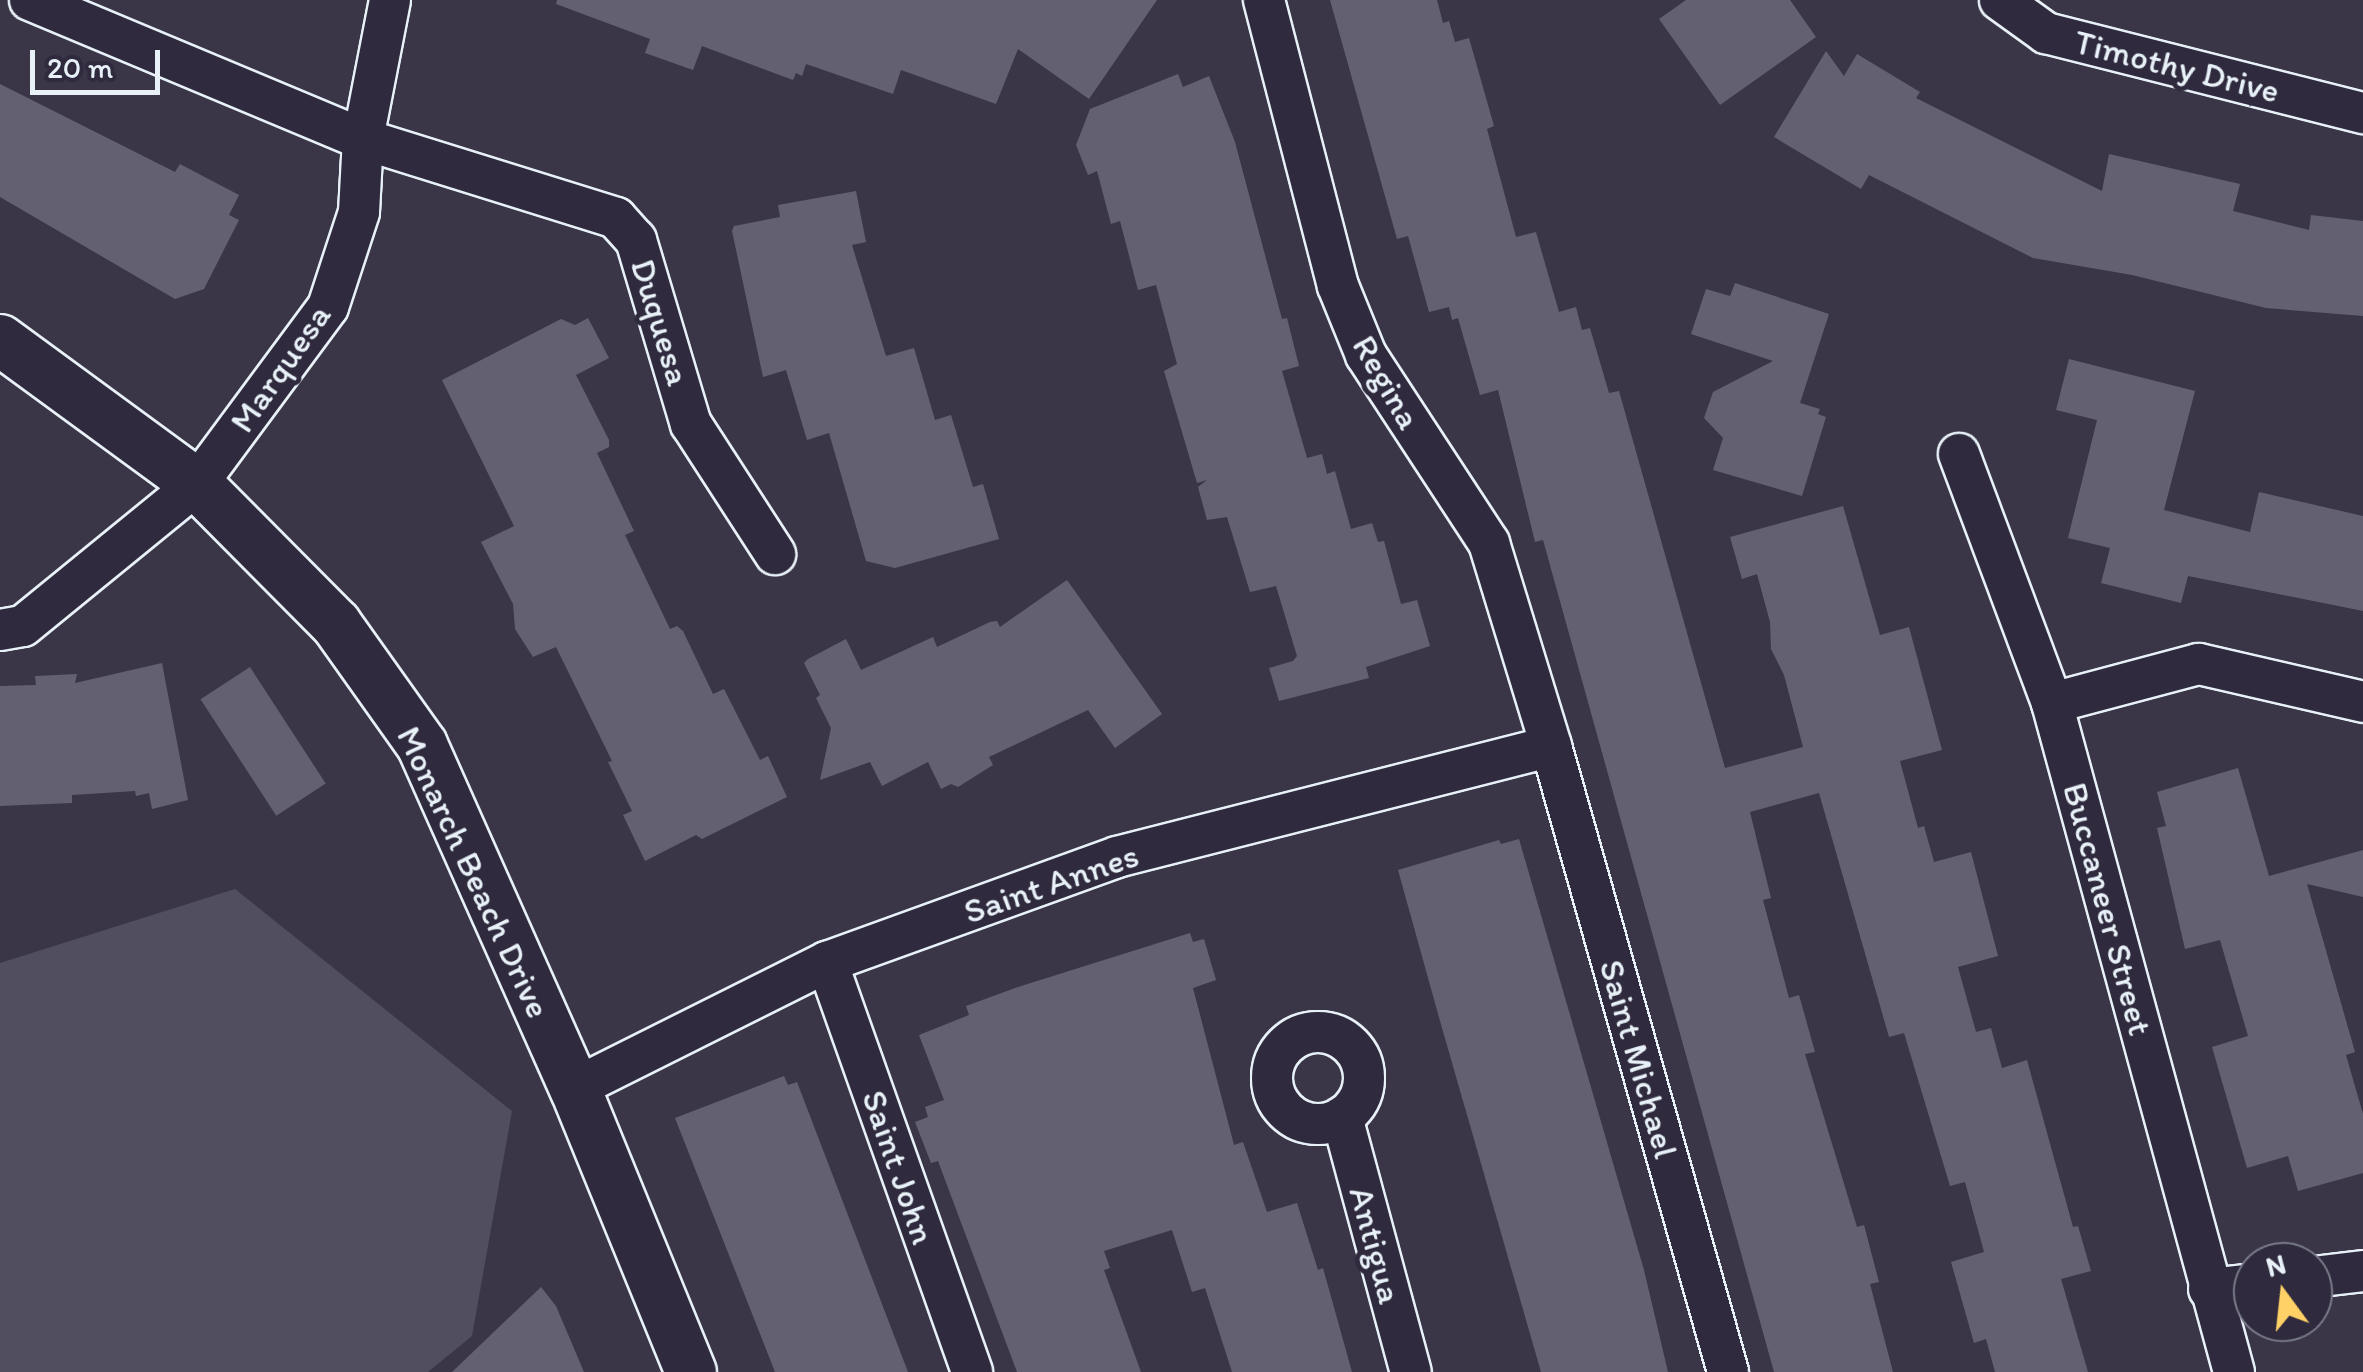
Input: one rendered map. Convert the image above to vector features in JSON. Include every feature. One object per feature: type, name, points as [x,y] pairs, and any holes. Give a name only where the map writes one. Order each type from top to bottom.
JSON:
[{"type":"street","name":"Duquesa","points":[[30,0],[363,139],[616,218],[636,240],[691,424],[775,554]]},
{"type":"street","name":"Marquesa","points":[[0,630],[23,626],[197,484],[328,307],[358,212],[363,139],[390,0]]},
{"type":"street","name":"Regina","points":[[1264,0],[1338,286],[1366,355],[1489,543],[1552,746]]},
{"type":"street","name":"Timothy Drive","points":[[2000,0],[2046,33],[2363,113]]},
{"type":"street","name":"Monarch Beach Drive","points":[[0,340],[197,484],[336,624],[422,746],[575,1088],[692,1372]]},
{"type":"street","name":"Buccaneer Street","points":[[1959,454],[2052,703],[2234,1372]]},
{"type":"street","points":[[2052,703],[2198,664],[2363,702]]},
{"type":"street","name":"Saint Annes","points":[[575,1088],[826,962],[1117,857],[1552,746]]},
{"type":"street","name":"Saint Michael","points":[[1552,746],[1728,1372]]},
{"type":"street","name":"Saint John","points":[[826,962],[972,1372]]},
{"type":"street","name":"Antigua","points":[[1342,1117],[1411,1372]]},
{"type":"street","points":[[2333,1275],[2363,1271]]},
{"type":"street","points":[[2210,1289],[2233,1286]]},
{"type":"shaded area","points":[[235,889],[512,1111],[472,1336],[428,1372],[0,1372],[0,963]]},
{"type":"building","points":[[557,0],[1157,0],[1089,99],[1018,49],[996,104],[901,70],[893,94],[806,64],[802,76],[796,73],[793,80],[702,46],[693,70],[645,53],[650,39],[556,4]]},
{"type":"building","points":[[1330,0],[1437,0],[1443,23],[1449,21],[1455,42],[1469,38],[1494,126],[1487,129],[1516,237],[1536,232],[1559,312],[1576,307],[1582,330],[1590,328],[1609,393],[1619,391],[1725,768],[1803,747],[1784,675],[1771,649],[1770,622],[1757,574],[1742,579],[1730,537],[1843,506],[1880,635],[1909,627],[1942,750],[1900,761],[1918,828],[1924,826],[1934,862],[1971,852],[1998,956],[1958,967],[1976,1032],[1991,1028],[2002,1068],[2027,1060],[2073,1227],[2078,1226],[2091,1271],[2061,1279],[2088,1372],[1995,1372],[1986,1339],[1974,1343],[1951,1262],[1984,1252],[1965,1182],[1950,1186],[1904,1033],[1889,1037],[1819,793],[1750,812],[1771,898],[1763,900],[1789,998],[1799,995],[1815,1052],[1805,1054],[1857,1227],[1864,1225],[1879,1282],[1870,1284],[1893,1372],[1774,1372],[1543,540],[1535,542],[1498,390],[1480,395],[1458,318],[1452,320],[1449,307],[1429,312],[1408,236],[1397,239]]},
{"type":"building","points":[[1686,0],[1790,0],[1816,37],[1720,105],[1659,19]]},
{"type":"building","points":[[1826,51],[1844,76],[1857,54],[1920,92],[1916,98],[2102,191],[2109,154],[2240,184],[2233,211],[2309,230],[2311,215],[2363,221],[2363,316],[2266,308],[2132,275],[2033,258],[1869,175],[1861,189],[1774,137]]},
{"type":"building","points":[[1178,74],[1183,87],[1209,76],[1235,142],[1282,319],[1287,318],[1299,366],[1282,371],[1307,458],[1322,454],[1327,474],[1335,471],[1351,529],[1372,523],[1378,542],[1384,541],[1401,604],[1417,600],[1430,646],[1366,667],[1369,678],[1279,701],[1269,668],[1293,661],[1297,656],[1276,586],[1250,592],[1227,517],[1207,520],[1198,487],[1207,480],[1197,483],[1164,371],[1177,364],[1156,285],[1138,290],[1120,221],[1111,224],[1097,171],[1088,175],[1076,145],[1090,109]]},
{"type":"building","points":[[0,84],[175,172],[180,164],[239,195],[229,215],[239,220],[204,289],[175,299],[0,197]]},
{"type":"building","points":[[856,191],[866,242],[852,245],[886,356],[914,348],[935,420],[951,415],[973,487],[983,484],[999,539],[895,568],[866,561],[829,433],[807,440],[786,370],[763,377],[732,231],[734,226],[780,217],[778,205]]},
{"type":"building","points":[[1735,283],[1829,314],[1800,403],[1820,409],[1818,414],[1826,417],[1802,496],[1713,470],[1723,438],[1704,418],[1713,392],[1773,361],[1691,334],[1706,289],[1730,296]]},
{"type":"building","points":[[588,318],[609,358],[576,375],[609,440],[609,447],[597,453],[634,531],[625,535],[670,629],[677,626],[683,631],[713,694],[724,689],[760,760],[768,756],[787,797],[702,839],[696,835],[645,861],[623,815],[632,811],[608,762],[612,761],[556,647],[533,657],[515,629],[513,604],[481,542],[514,526],[442,380],[561,319],[575,325]]},
{"type":"building","points":[[2069,359],[2195,391],[2164,510],[2250,532],[2259,492],[2363,516],[2363,611],[2188,576],[2181,603],[2101,583],[2110,548],[2068,538],[2097,420],[2056,410]]},
{"type":"building","points":[[1067,580],[1162,714],[1115,748],[1088,710],[989,757],[993,765],[958,787],[951,784],[941,789],[928,762],[882,786],[870,762],[820,780],[831,728],[804,663],[808,659],[846,639],[861,670],[933,637],[937,647],[990,622],[997,621],[1000,627]]},
{"type":"building","points":[[162,663],[188,800],[152,809],[149,793],[136,796],[135,791],[72,795],[72,803],[0,806],[0,686],[36,685],[35,676],[77,674],[75,683]]},
{"type":"building","points":[[250,667],[326,784],[276,816],[201,699]]},
{"type":"building","points":[[2238,768],[2269,876],[2363,850],[2363,897],[2307,884],[2355,1052],[2346,1055],[2363,1114],[2363,1173],[2298,1191],[2288,1156],[2247,1168],[2212,1047],[2248,1036],[2220,940],[2185,949],[2157,828],[2166,826],[2157,792]]},
{"type":"building","points":[[1519,839],[1644,1270],[1668,1372],[1541,1372],[1440,1021],[1398,870],[1499,840],[1501,844]]},
{"type":"building","points":[[1190,933],[1193,942],[1204,939],[1216,980],[1193,988],[1234,1145],[1243,1142],[1267,1212],[1297,1203],[1318,1270],[1323,1268],[1352,1372],[1232,1372],[1205,1288],[1192,1292],[1172,1230],[1104,1251],[1110,1268],[1104,1270],[1141,1372],[1017,1372],[938,1161],[931,1163],[915,1122],[928,1117],[925,1107],[944,1100],[919,1035],[969,1015],[966,1006]]},
{"type":"building","points":[[784,1076],[788,1085],[797,1082],[908,1372],[775,1372],[675,1118]]},
{"type":"building","points":[[541,1287],[556,1306],[584,1372],[452,1372]]}]
